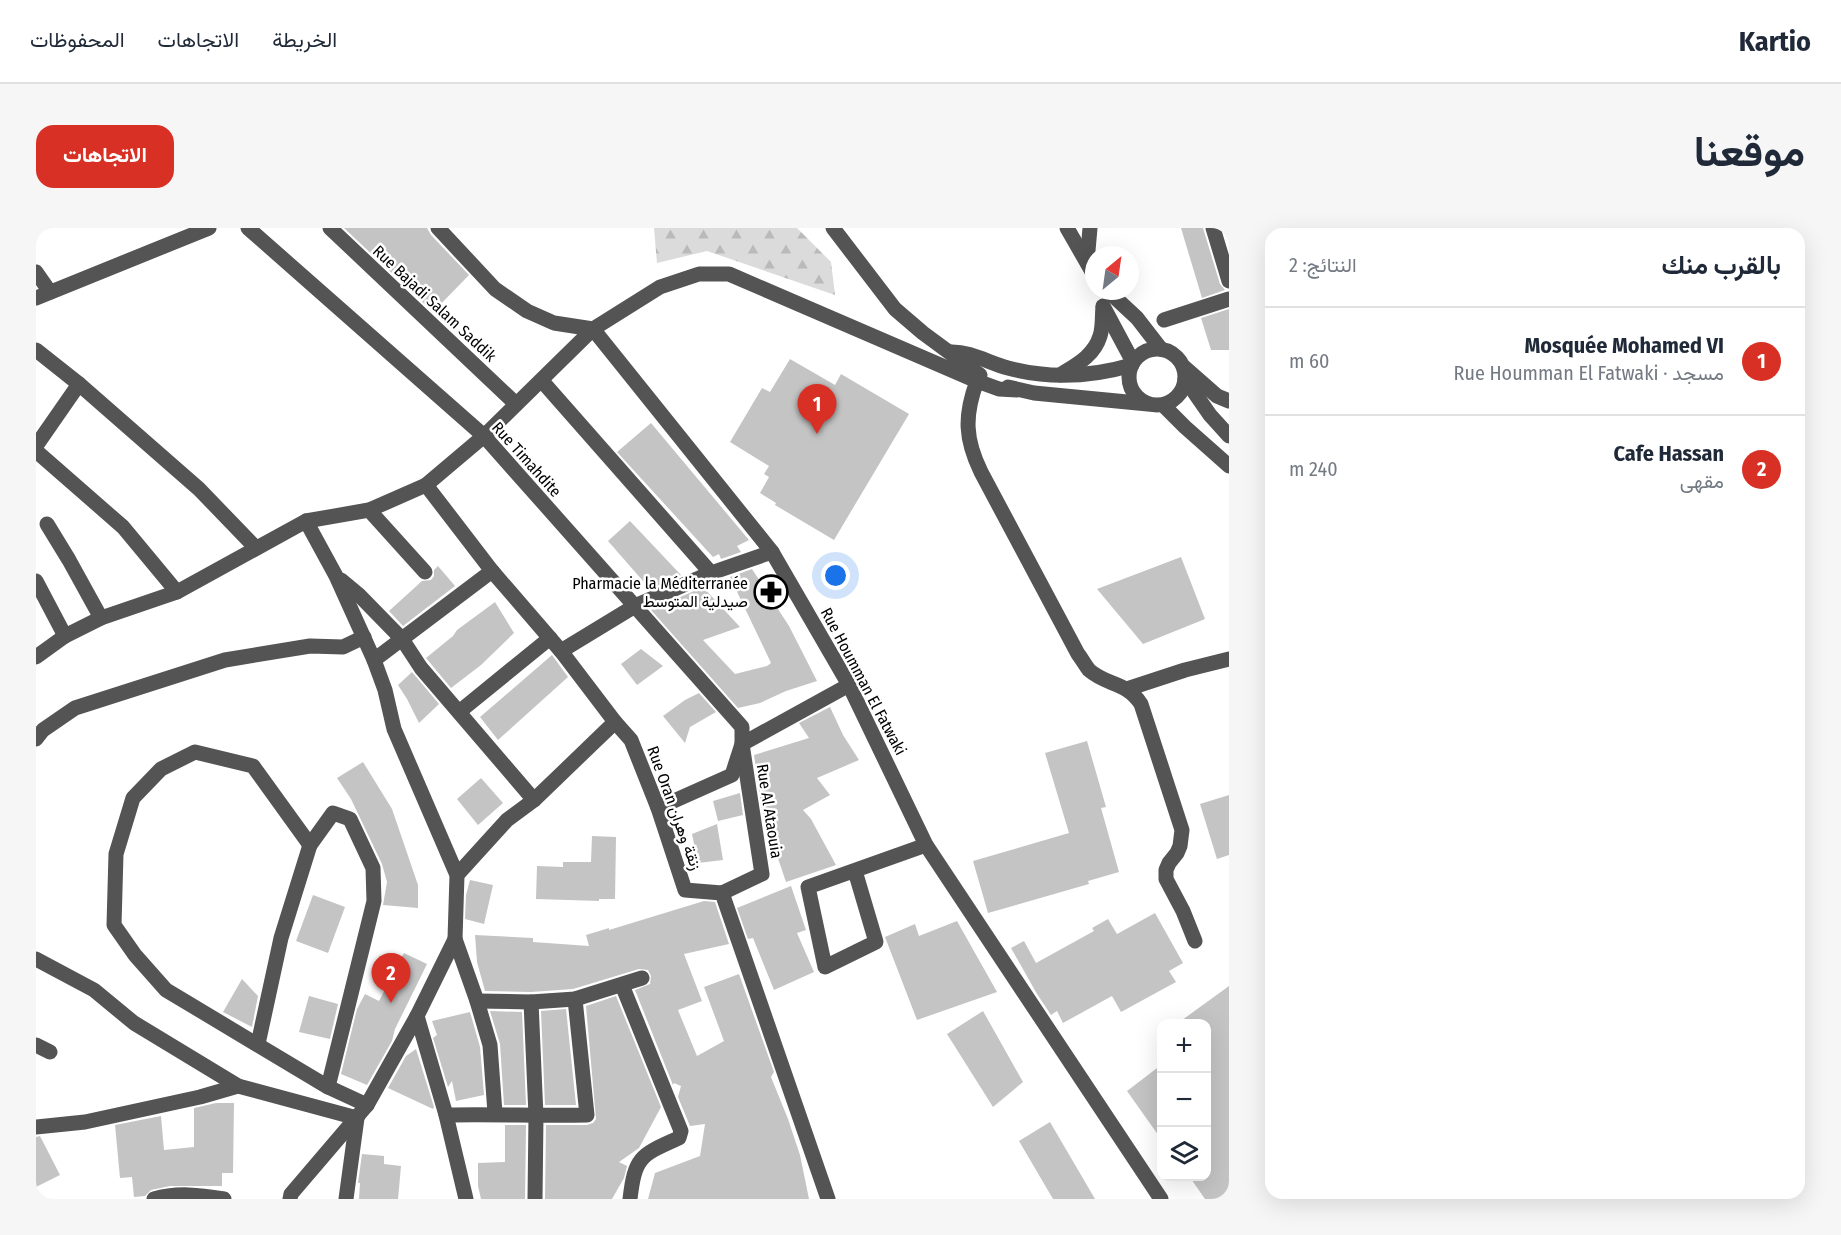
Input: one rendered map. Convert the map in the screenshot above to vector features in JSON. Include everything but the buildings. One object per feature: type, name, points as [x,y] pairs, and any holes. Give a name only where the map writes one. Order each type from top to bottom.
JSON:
[{"type":"street","points":[[36,272],[43,295],[209,228]]},
{"type":"street","name":"Rue Timahdite","points":[[248,228],[484,436],[742,727],[742,744]]},
{"type":"street","name":"Rue Bajadi Salam Saddik","points":[[330,228],[516,404]]},
{"type":"street","points":[[438,228],[495,289],[527,311],[554,323],[594,329]]},
{"type":"street","points":[[833,228],[895,309],[915,327],[983,376],[1017,390]]},
{"type":"street","points":[[1067,228],[1085,260]]},
{"type":"street","points":[[1089,228],[1089,246]]},
{"type":"street","points":[[1214,228],[1229,281]]},
{"type":"street","points":[[36,657],[65,636],[101,618],[177,592],[306,521],[369,510],[426,485],[484,436],[594,329],[660,288],[699,274],[729,274],[933,363],[999,389],[1156,404],[1172,402],[1179,396],[1183,388],[1184,373]]},
{"type":"street","points":[[1164,320],[1229,299]]},
{"type":"street","points":[[1060,375],[1085,360],[1094,347],[1100,336],[1102,300]]},
{"type":"street","points":[[1118,300],[1137,318],[1161,350]]},
{"type":"street","points":[[1103,307],[1133,363]]},
{"type":"street","name":"Rue Houmman El Fatwaki","points":[[594,329],[772,552],[849,685],[926,845],[1161,1199]]},
{"type":"street","points":[[933,363],[945,349]]},
{"type":"street","points":[[945,349],[962,352],[1025,372],[1060,375],[1096,374],[1133,363]]},
{"type":"street","points":[[1229,436],[1210,415],[1175,355],[1155,349],[1143,353],[1133,363],[1129,376],[1131,388],[1138,398],[1156,404],[1229,466]]},
{"type":"street","points":[[36,350],[79,384],[199,489],[255,548]]},
{"type":"street","points":[[1184,373],[1217,396],[1229,401]]},
{"type":"street","points":[[542,381],[711,573]]},
{"type":"street","points":[[977,381],[970,400],[967,418],[968,437],[981,472],[1088,669],[1102,678],[1127,688],[1141,704],[1182,830],[1180,846],[1166,870],[1166,879],[1184,911],[1195,941]]},
{"type":"street","points":[[36,446],[79,384]]},
{"type":"street","points":[[36,451],[123,527],[177,592]]},
{"type":"street","name":"Rue Oran زنقة وهران","points":[[426,485],[492,571],[561,651],[631,740],[658,808],[685,890],[722,893]]},
{"type":"street","points":[[369,510],[425,572]]},
{"type":"street","points":[[290,1199],[291,1194],[362,1112],[417,1016],[454,939],[457,875],[394,729],[385,690],[374,660],[336,576],[306,521]]},
{"type":"street","points":[[47,524],[101,618]]},
{"type":"street","points":[[561,651],[635,606],[711,573],[772,552]]},
{"type":"street","points":[[374,660],[492,571]]},
{"type":"street","points":[[336,576],[402,639],[421,668],[534,800]]},
{"type":"street","points":[[36,581],[65,636]]},
{"type":"street","points":[[36,739],[43,729],[75,708],[225,660],[310,646],[343,647],[364,637]]},
{"type":"street","points":[[459,712],[550,639]]},
{"type":"street","points":[[1127,688],[1229,659]]},
{"type":"street","name":"Rue Al Ataouia","points":[[658,808],[732,775],[742,744],[849,685]]},
{"type":"street","points":[[457,875],[507,820],[534,800],[615,722]]},
{"type":"street","name":"Rue Al Ataouia","points":[[722,893],[762,874],[742,744]]},
{"type":"street","points":[[309,844],[253,766],[195,752],[161,769],[133,798],[116,854],[114,925],[135,955],[166,990],[328,1087],[362,1112]]},
{"type":"street","points":[[258,1044],[281,938],[309,844],[333,813],[350,819],[373,868],[374,901],[328,1087]]},
{"type":"street","points":[[855,871],[876,942],[825,967],[808,886],[926,845]]},
{"type":"street","points":[[722,893],[828,1199]]},
{"type":"street","points":[[454,939],[477,1000],[490,1045],[495,1113]]},
{"type":"street","points":[[36,959],[94,990],[134,1023],[238,1086],[362,1112]]},
{"type":"street","points":[[477,1000],[531,1002],[575,999],[642,978]]},
{"type":"street","points":[[622,985],[681,1131],[679,1138],[649,1152],[638,1162],[632,1179],[630,1199]]},
{"type":"street","points":[[446,1115],[495,1113],[536,1116],[587,1115],[575,999]]},
{"type":"street","points":[[531,1002],[536,1116],[535,1199]]},
{"type":"street","points":[[417,1016],[446,1115],[466,1199]]},
{"type":"street","points":[[36,1127],[86,1122],[200,1097],[238,1086]]},
{"type":"street","points":[[346,1199],[362,1112]]},
{"type":"street","points":[[154,1199],[164,1196],[195,1195],[224,1199]]},
{"type":"green space","points":[[654,228],[797,228],[831,262],[835,295],[707,251],[657,263]]},
{"type":"place","name":"Mosquée Mohamed VI","points":[[817,434]]},
{"type":"place","name":"Pharmacie la Méditerranée صيدلية المتوسط","points":[[771,592]]},
{"type":"place","name":"Cafe Hassan","points":[[391,1003]]}]
